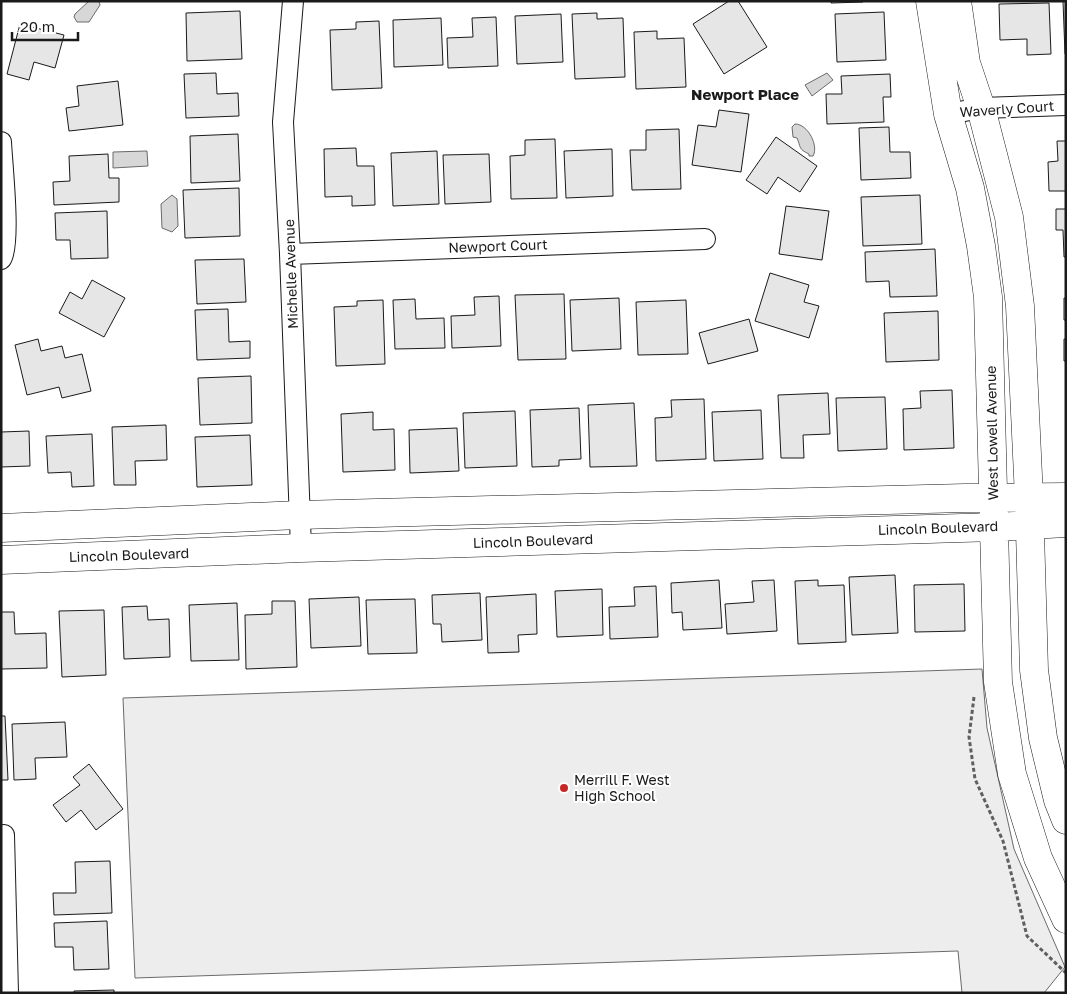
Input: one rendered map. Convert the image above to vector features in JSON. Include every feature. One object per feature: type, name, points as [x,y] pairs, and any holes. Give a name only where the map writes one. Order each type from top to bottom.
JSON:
[{"type":"street","name":"Michelle Avenue","points":[[293,1],[283,122],[301,548]]},
{"type":"street","name":"West Lowell Avenue","points":[[930,1],[948,114],[970,188],[988,297],[998,682],[1012,774],[1038,858],[1066,919]]},
{"type":"street","points":[[956,1],[966,63],[981,108],[1009,216],[1020,306],[1029,497],[1028,524],[1034,670],[1042,738],[1058,800],[1066,820]]},
{"type":"street","name":"Waverly Court","points":[[948,114],[981,108],[1066,105]]},
{"type":"street","points":[[1,259],[4,256],[6,235],[2,142]]},
{"type":"street","name":"Newport Court","points":[[290,254],[705,239]]},
{"type":"street","name":"Lincoln Boulevard","points":[[1,528],[299,515],[1066,497]]},
{"type":"street","name":"Lincoln Boulevard","points":[[1,560],[301,548],[995,527],[1066,523]]},
{"type":"street","points":[[4,835],[8,993]]},
{"type":"shaded area","points":[[89,1],[99,1],[100,5],[89,22],[77,22],[74,17],[75,14]]},
{"type":"shaded area","points":[[827,73],[833,80],[812,96],[805,85]]},
{"type":"shaded area","points":[[795,124],[808,131],[811,136],[815,147],[813,156],[809,156],[809,154],[803,151],[797,138],[793,137],[792,127]]},
{"type":"shaded area","points":[[147,151],[148,166],[113,168],[113,152]]},
{"type":"shaded area","points":[[172,195],[177,199],[178,226],[172,232],[162,228],[161,204]]},
{"type":"shaded area","name":"Merrill F. West High School","points":[[982,669],[987,728],[1014,849],[1065,967],[1044,993],[962,993],[958,951],[135,978],[123,698]]},
{"type":"building","points":[[729,1],[738,1],[767,47],[724,74],[693,24]]},
{"type":"building","points":[[831,1],[863,1],[863,2],[831,3]]},
{"type":"building","points":[[1063,1],[1066,1],[1066,54],[1065,54]]},
{"type":"building","points":[[1049,3],[1051,54],[1027,55],[1027,39],[1000,40],[999,4]]},
{"type":"building","points":[[240,11],[242,59],[187,61],[186,13]]},
{"type":"building","points":[[884,12],[886,60],[837,62],[835,14]]},
{"type":"building","points":[[597,13],[597,19],[623,18],[625,77],[575,79],[572,14]]},
{"type":"building","points":[[561,14],[563,62],[517,64],[515,16]]},
{"type":"building","points":[[496,17],[498,66],[448,68],[447,38],[473,37],[472,18]]},
{"type":"building","points":[[441,18],[443,65],[394,67],[393,20]]},
{"type":"building","points":[[379,21],[382,88],[332,90],[330,30],[356,29],[356,22]]},
{"type":"building","points":[[20,24],[64,35],[55,68],[34,62],[29,80],[7,74]]},
{"type":"building","points":[[657,31],[657,39],[684,38],[686,87],[636,89],[634,32]]},
{"type":"building","points":[[216,73],[217,94],[238,93],[239,116],[186,118],[184,74]]},
{"type":"building","points":[[890,74],[891,97],[883,97],[884,122],[827,124],[826,94],[842,94],[841,76]]},
{"type":"building","points":[[118,81],[123,125],[69,131],[66,108],[79,106],[77,86]]},
{"type":"building","points":[[719,110],[749,114],[741,172],[692,165],[698,125],[716,127]]},
{"type":"building","points":[[889,127],[890,152],[910,152],[911,178],[861,180],[859,128]]},
{"type":"building","points":[[679,129],[681,189],[632,190],[630,150],[646,150],[646,130]]},
{"type":"building","points":[[238,134],[240,181],[191,183],[190,136]]},
{"type":"building","points":[[776,137],[817,166],[800,192],[778,177],[767,194],[746,180]]},
{"type":"building","points":[[555,139],[557,198],[511,199],[510,156],[525,155],[525,140]]},
{"type":"building","points":[[1057,141],[1066,141],[1066,191],[1049,191],[1048,162],[1058,161]]},
{"type":"building","points":[[356,148],[357,166],[374,166],[375,205],[352,206],[352,196],[325,197],[324,149]]},
{"type":"building","points":[[612,149],[613,196],[566,198],[564,151]]},
{"type":"building","points":[[437,151],[439,204],[393,206],[391,153]]},
{"type":"building","points":[[108,154],[109,178],[119,178],[119,202],[54,205],[53,182],[70,181],[69,156]]},
{"type":"building","points":[[489,154],[491,202],[445,204],[443,155]]},
{"type":"building","points":[[239,188],[240,236],[185,238],[183,190]]},
{"type":"building","points":[[920,195],[922,244],[863,246],[861,197]]},
{"type":"building","points":[[786,206],[829,211],[822,260],[779,254]]},
{"type":"building","points":[[1056,209],[1066,209],[1066,257],[1064,257],[1063,230],[1056,230]]},
{"type":"building","points":[[107,211],[108,258],[71,259],[70,240],[56,240],[55,213]]},
{"type":"building","points":[[935,249],[937,296],[890,297],[889,281],[866,282],[865,252]]},
{"type":"building","points":[[244,259],[246,302],[197,304],[195,260]]},
{"type":"building","points":[[770,273],[809,285],[804,302],[819,306],[809,338],[755,321]]},
{"type":"building","points":[[92,280],[125,298],[104,337],[59,313],[70,292],[82,299]]},
{"type":"building","points":[[564,294],[566,359],[518,360],[515,295]]},
{"type":"building","points":[[499,296],[501,346],[452,348],[451,316],[475,315],[474,297]]},
{"type":"building","points":[[619,298],[621,349],[572,351],[570,300]]},
{"type":"building","points":[[1064,298],[1066,298],[1066,320],[1064,320]]},
{"type":"building","points":[[415,299],[416,319],[444,318],[445,348],[395,349],[393,300]]},
{"type":"building","points":[[383,300],[385,364],[336,366],[334,307],[357,306],[357,301]]},
{"type":"building","points":[[686,300],[688,354],[638,355],[636,302]]},
{"type":"building","points":[[228,309],[229,342],[250,341],[250,358],[197,360],[195,310]]},
{"type":"building","points":[[938,311],[939,360],[886,362],[884,313]]},
{"type":"building","points":[[749,319],[758,351],[708,364],[699,333]]},
{"type":"building","points":[[38,339],[41,351],[62,346],[65,358],[82,354],[91,391],[62,398],[59,387],[27,395],[15,345]]},
{"type":"building","points":[[1064,339],[1066,339],[1066,361],[1064,361]]},
{"type":"building","points":[[251,376],[252,423],[200,425],[198,378]]},
{"type":"building","points":[[952,390],[954,448],[904,450],[903,409],[921,408],[920,391]]},
{"type":"building","points":[[828,393],[830,434],[803,435],[804,458],[781,458],[778,395]]},
{"type":"building","points":[[885,397],[887,449],[838,451],[836,398]]},
{"type":"building","points":[[704,399],[706,459],[656,461],[655,418],[672,417],[671,400]]},
{"type":"building","points":[[634,403],[637,466],[590,467],[588,405]]},
{"type":"building","points":[[579,408],[581,459],[559,460],[559,466],[532,467],[530,410]]},
{"type":"building","points":[[761,410],[763,459],[714,461],[712,412]]},
{"type":"building","points":[[515,411],[517,466],[465,468],[463,413]]},
{"type":"building","points":[[373,412],[373,430],[394,429],[395,470],[343,472],[341,414]]},
{"type":"building","points":[[166,425],[167,460],[135,461],[136,485],[114,485],[112,427]]},
{"type":"building","points":[[457,428],[459,471],[410,473],[409,430]]},
{"type":"building","points":[[29,431],[30,466],[1,467],[1,432]]},
{"type":"building","points":[[92,434],[94,486],[72,487],[71,472],[48,473],[46,436]]},
{"type":"building","points":[[250,435],[252,485],[197,487],[195,437]]},
{"type":"building","points":[[895,575],[898,633],[852,635],[849,577]]},
{"type":"building","points":[[719,580],[722,628],[683,630],[682,612],[672,613],[671,583]]},
{"type":"building","points":[[774,580],[777,631],[727,634],[725,604],[754,602],[752,581]]},
{"type":"building","points":[[818,580],[818,586],[844,585],[846,642],[798,644],[795,581]]},
{"type":"building","points":[[964,584],[965,631],[915,632],[914,585]]},
{"type":"building","points":[[656,586],[658,637],[610,639],[609,607],[635,606],[634,587]]},
{"type":"building","points":[[602,589],[603,635],[557,637],[555,591]]},
{"type":"building","points":[[480,593],[482,640],[442,642],[441,624],[433,624],[432,595]]},
{"type":"building","points":[[536,594],[537,634],[518,635],[519,652],[488,653],[486,597]]},
{"type":"building","points":[[359,597],[361,646],[311,648],[309,599]]},
{"type":"building","points":[[415,599],[417,653],[368,654],[366,600]]},
{"type":"building","points":[[272,601],[295,601],[297,667],[246,669],[245,615],[272,614]]},
{"type":"building","points":[[237,603],[239,660],[191,661],[189,605]]},
{"type":"building","points":[[147,606],[148,620],[169,619],[170,657],[124,659],[122,607]]},
{"type":"building","points":[[104,610],[106,675],[62,677],[59,611]]},
{"type":"building","points":[[1,612],[14,612],[15,634],[46,633],[47,668],[1,669]]},
{"type":"building","points":[[1,716],[5,716],[8,780],[1,780]]},
{"type":"building","points":[[65,722],[67,757],[35,758],[36,779],[14,780],[12,724]]},
{"type":"building","points":[[89,764],[123,809],[96,830],[81,810],[66,822],[53,805],[80,785],[73,777]]},
{"type":"building","points":[[110,861],[112,913],[54,915],[53,893],[76,893],[75,862]]},
{"type":"building","points":[[107,921],[109,969],[74,970],[73,947],[55,947],[54,923]]},
{"type":"building","points":[[114,990],[114,993],[74,993],[74,991]]},
{"type":"place","name":"Merrill F. West High School","points":[[564,788]]},
{"type":"district","name":"Newport Place","points":[[745,95]]}]
